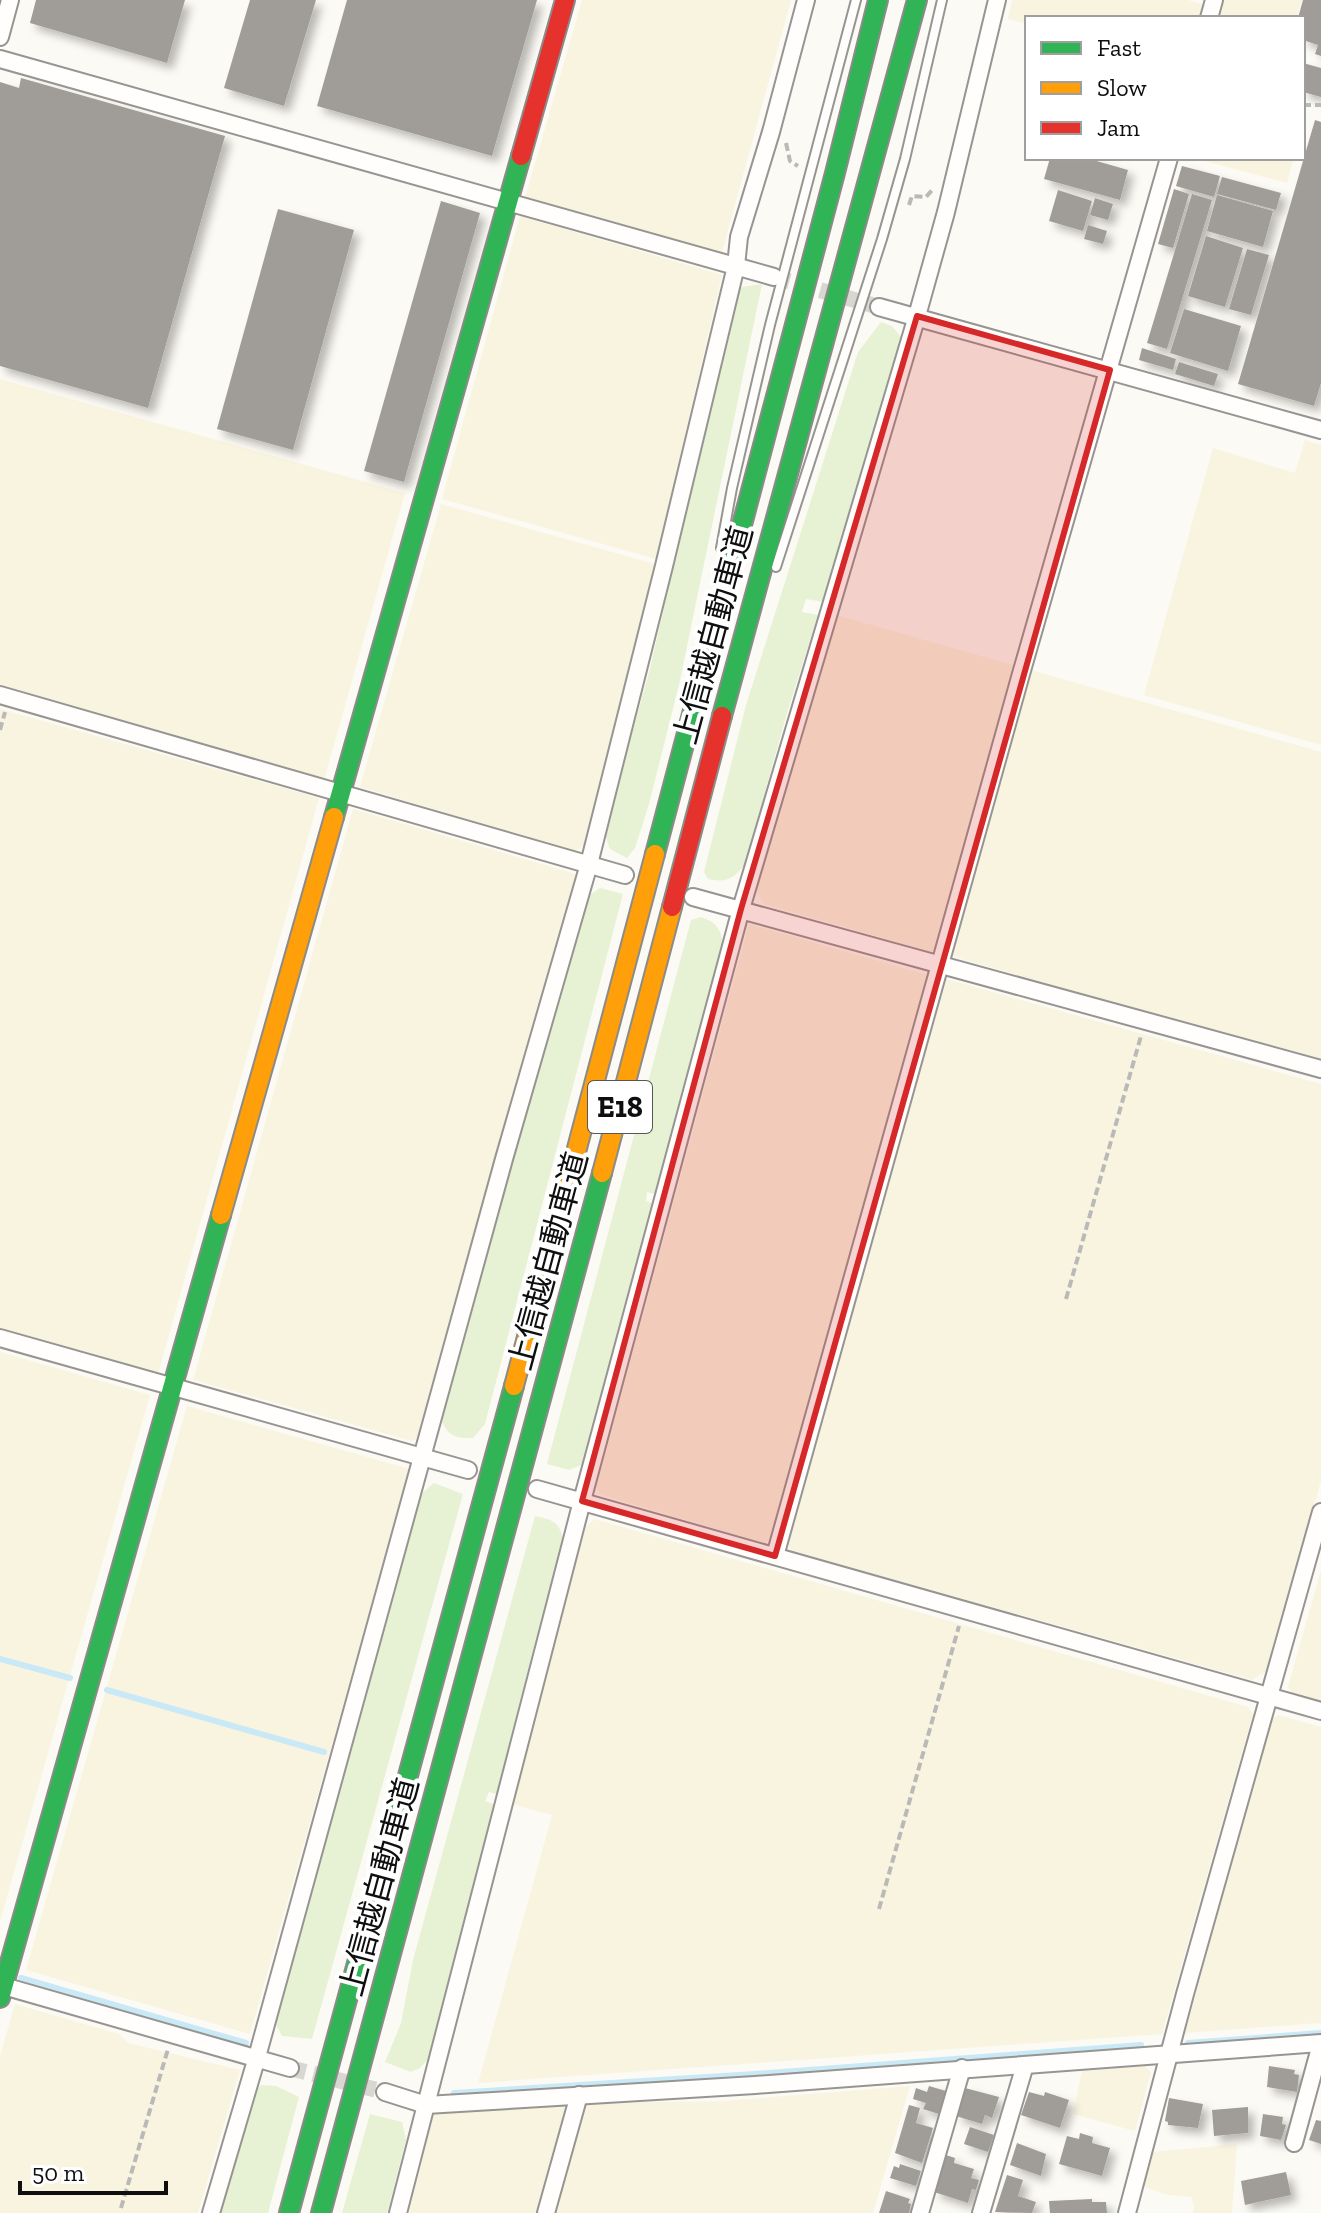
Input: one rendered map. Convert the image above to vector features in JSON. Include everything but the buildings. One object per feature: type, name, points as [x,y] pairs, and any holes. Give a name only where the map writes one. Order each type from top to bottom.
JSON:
[{"type":"main road","points":[[1,1990],[565,0]]},
{"type":"main road","name":"上信越自動車道","points":[[289,2213],[498,1448],[832,188],[878,0]]},
{"type":"main road","name":"上信越自動車道","points":[[321,2213],[525,1465],[778,505],[917,0]]},
{"type":"street","points":[[0,37],[10,0]]},
{"type":"street","points":[[211,2213],[589,864],[736,266],[739,237],[806,0]]},
{"type":"street","points":[[398,2213],[582,1501],[741,909],[917,316],[955,178],[997,0]]},
{"type":"street","points":[[0,59],[774,277]]},
{"type":"street","points":[[775,1556],[1168,160]]},
{"type":"street","points":[[879,307],[1321,430]]},
{"type":"street","points":[[0,695],[625,875]]},
{"type":"street","points":[[693,897],[1321,1069]]},
{"type":"street","points":[[0,1338],[468,1470]]},
{"type":"street","points":[[537,1489],[1321,1711]]},
{"type":"street","points":[[1127,2213],[1168,2053],[1321,1512]]},
{"type":"street","points":[[1,1990],[172,2033],[290,2068]]},
{"type":"street","points":[[385,2092],[426,2105],[755,2085],[1321,2044],[1294,2143]]},
{"type":"street","points":[[981,2213],[1025,2065]]},
{"type":"street","points":[[920,2213],[962,2068]]},
{"type":"street","points":[[546,2213],[579,2095]]},
{"type":"lane","points":[[718,565],[732,488],[770,325],[856,0]]},
{"type":"lane","points":[[772,580],[882,239],[905,159],[942,0]]},
{"type":"lane","points":[[687,734],[713,595]]},
{"type":"lane","points":[[717,740],[762,609]]},
{"type":"path","points":[[771,132],[785,138],[790,161],[803,170]]},
{"type":"path","points":[[909,205],[912,196],[926,197],[945,175],[955,178]]},
{"type":"path","points":[[1066,1299],[1145,1020]]},
{"type":"path","points":[[879,1909],[964,1608]]},
{"type":"path","points":[[121,2208],[172,2033]]},
{"type":"highlighted area","points":[[917,316],[1110,370],[775,1556],[582,1501],[741,909]]},
{"type":"shaded area","points":[[582,0],[791,0],[721,256],[525,198]]},
{"type":"shaded area","points":[[1012,0],[1188,0],[1205,5],[1202,16],[1025,16],[1025,23],[1008,19]]},
{"type":"shaded area","points":[[1221,0],[1302,0],[1297,16],[1217,16]]},
{"type":"shaded area","points":[[1201,160],[1293,160],[1287,183]]},
{"type":"shaded area","points":[[520,216],[722,275],[656,559],[442,499]]},
{"type":"shaded area","points":[[0,379],[405,493],[324,780],[0,688]]},
{"type":"shaded area","points":[[1305,440],[1321,445],[1321,745],[1144,695],[1213,448],[1295,473]]},
{"type":"shaded area","points":[[441,504],[655,564],[585,845],[575,851],[360,787]]},
{"type":"shaded area","points":[[836,615],[1020,667],[939,949],[933,952],[764,904],[756,890]]},
{"type":"shaded area","points":[[1031,670],[1321,752],[1321,1060],[954,957],[951,949]]},
{"type":"shaded area","points":[[0,709],[319,798],[158,1374],[0,1329]]},
{"type":"shaded area","points":[[353,809],[576,874],[419,1437],[412,1441],[193,1380]]},
{"type":"shaded area","points":[[749,924],[931,976],[775,1536],[764,1543],[599,1494],[597,1485]]},
{"type":"shaded area","points":[[943,978],[1321,1084],[1321,1481],[1267,1671],[1252,1680],[790,1550],[786,1539]]},
{"type":"shaded area","points":[[0,1352],[150,1395],[0,1921]]},
{"type":"shaded area","points":[[187,1406],[410,1469],[250,2034],[26,1970]]},
{"type":"shaded area","points":[[595,1519],[1248,1707],[1253,1714],[1162,2034],[478,2083],[552,1815],[512,1804],[584,1528]]},
{"type":"shaded area","points":[[1321,1570],[1321,1703],[1295,1696],[1288,1687]]},
{"type":"shaded area","points":[[1279,1715],[1321,1727],[1321,2023],[1185,2033],[1272,1718]]},
{"type":"shaded area","points":[[15,2004],[119,2034],[128,2043],[240,2070],[198,2213],[0,2213],[0,2056]]},
{"type":"shaded area","points":[[1145,2066],[1151,2072],[1135,2131],[1073,2114],[1082,2071]]},
{"type":"shaded area","points":[[910,2086],[873,2213],[553,2213],[580,2114],[588,2103],[723,2101]]},
{"type":"shaded area","points":[[563,2104],[567,2114],[538,2213],[409,2213],[434,2113]]},
{"type":"shaded area","points":[[1237,2144],[1232,2213],[1193,2213],[1191,2197],[1168,2195],[1142,2186],[1151,2152]]},
{"type":"green space","points":[[762,284],[679,685],[649,804],[635,848],[627,858],[610,849],[604,832],[650,669],[735,295],[742,287]]},
{"type":"green space","points":[[881,322],[892,326],[902,338],[824,602],[806,599],[802,612],[818,615],[745,864],[729,879],[708,879],[704,872],[746,705],[858,352]]},
{"type":"green space","points":[[600,888],[623,894],[485,1424],[473,1438],[456,1437],[445,1428],[440,1417],[587,897]]},
{"type":"green space","points":[[701,917],[716,926],[723,943],[657,1195],[647,1192],[646,1201],[655,1204],[584,1464],[569,1470],[547,1464],[691,920]]},
{"type":"green space","points":[[434,1483],[463,1494],[312,2039],[282,2036],[274,2021],[420,1495]]},
{"type":"green space","points":[[535,1516],[556,1524],[565,1543],[500,1795],[489,1792],[485,1801],[499,1806],[429,2058],[411,2072],[385,2062],[401,2023],[413,1960]]},
{"type":"green space","points":[[261,2085],[276,2086],[299,2097],[268,2213],[217,2213],[253,2092]]},
{"type":"green space","points":[[370,2114],[402,2122],[406,2140],[387,2213],[342,2213]]},
{"type":"waterway","points":[[0,1659],[70,1678]]},
{"type":"waterway","points":[[107,1690],[324,1752]]},
{"type":"waterway","points":[[21,1978],[246,2043]]},
{"type":"waterway","points":[[1188,2043],[1321,2033]]},
{"type":"waterway","points":[[454,2093],[1141,2045]]},
{"type":"tunnel","points":[[774,277],[879,307]]},
{"type":"tunnel","points":[[290,2068],[385,2092]]},
{"type":"traffic: fast","points":[[655,854],[878,0]]},
{"type":"traffic: fast","points":[[722,716],[917,0]]},
{"type":"traffic: fast","points":[[334,817],[521,156]]},
{"type":"traffic: fast","points":[[321,2213],[602,1173]]},
{"type":"traffic: fast","points":[[0,1998],[221,1215]]},
{"type":"traffic: fast","points":[[289,2213],[514,1386]]},
{"type":"traffic: slow","points":[[221,1215],[334,817]]},
{"type":"traffic: slow","points":[[514,1386],[655,854]]},
{"type":"traffic: slow","points":[[602,1173],[672,907]]},
{"type":"traffic: jam","points":[[521,156],[565,0]]},
{"type":"traffic: jam","points":[[672,907],[722,716]]}]
